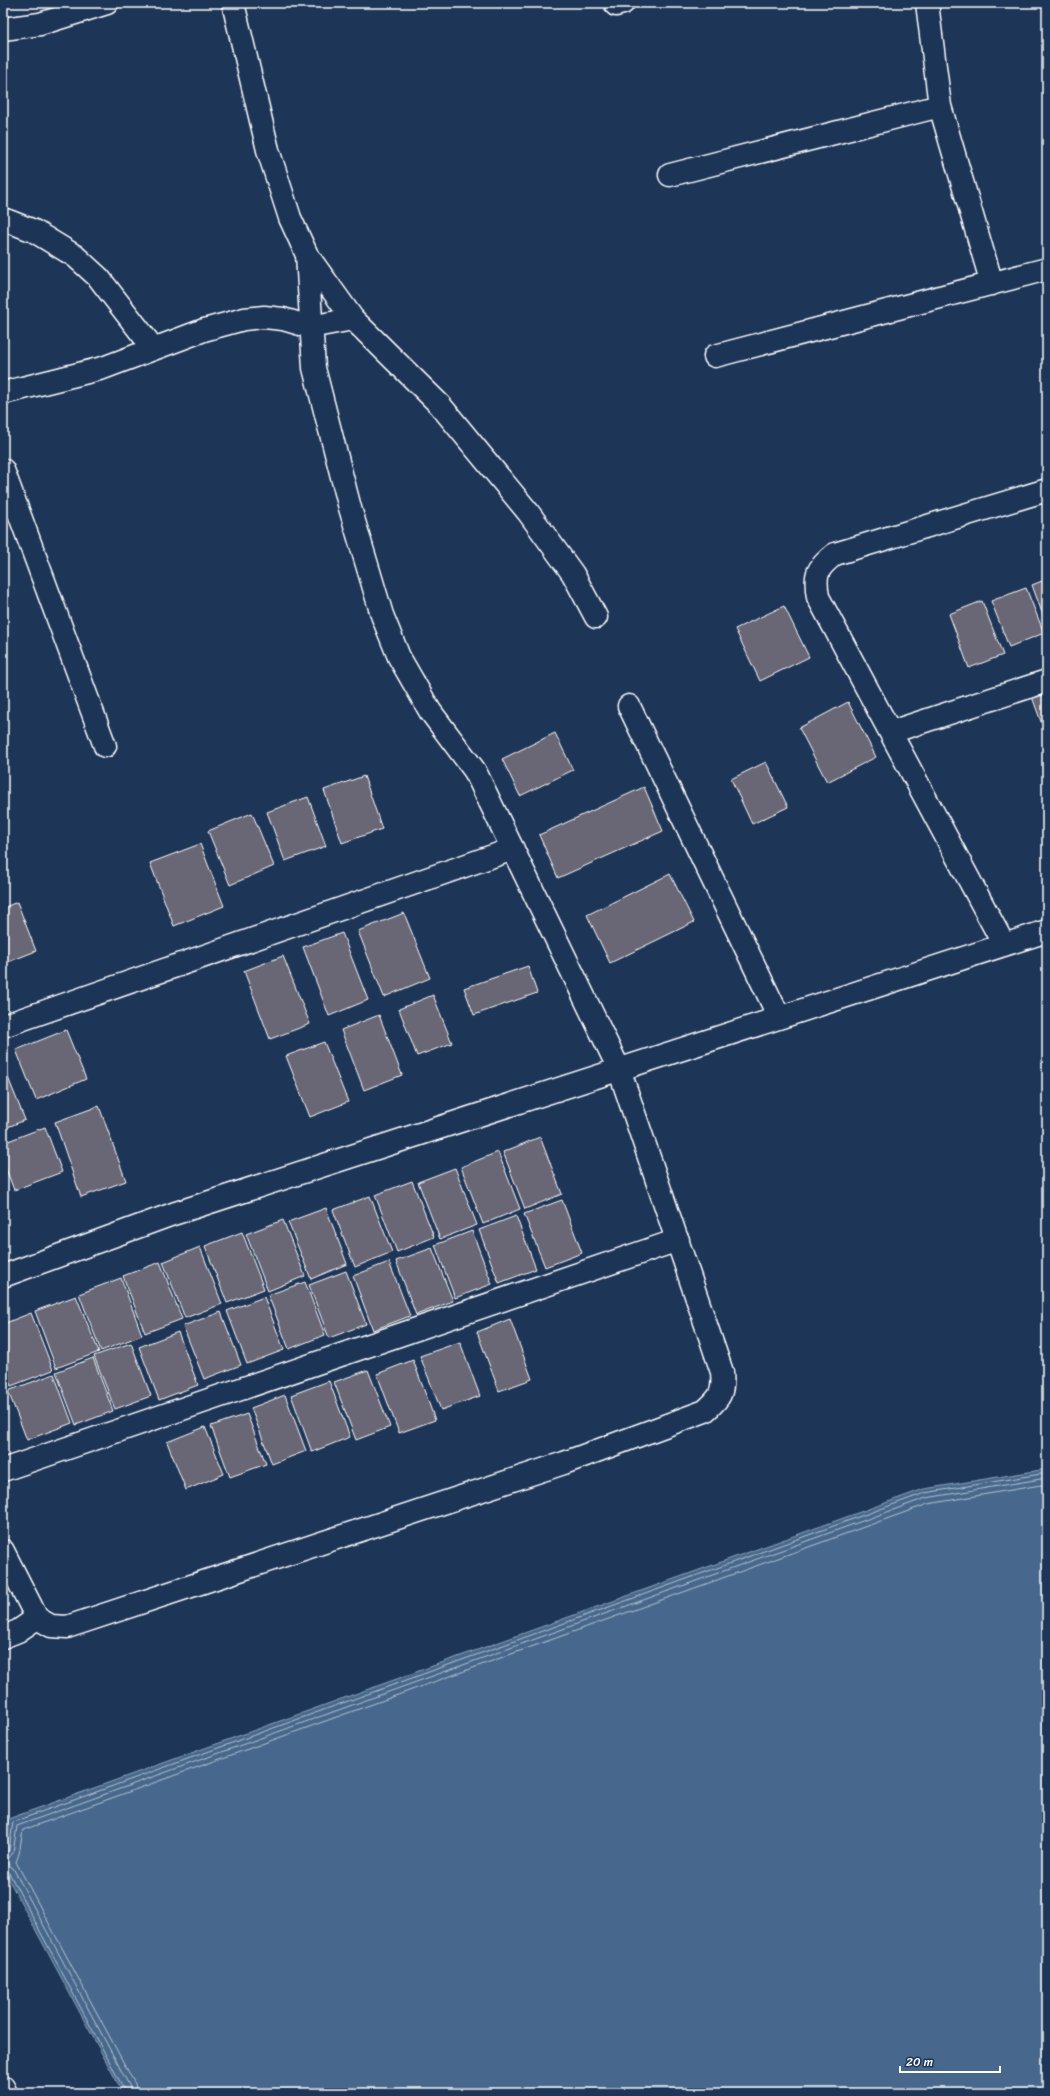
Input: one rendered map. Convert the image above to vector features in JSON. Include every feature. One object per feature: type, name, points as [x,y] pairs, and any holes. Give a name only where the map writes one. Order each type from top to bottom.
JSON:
[{"type":"street","points":[[3,29],[40,24],[107,3]]},
{"type":"street","points":[[233,3],[268,150],[290,218],[307,254],[353,319],[396,360],[450,418],[528,512],[573,574],[596,617]]},
{"type":"street","points":[[927,3],[940,106],[992,284]]},
{"type":"street","points":[[670,175],[940,106]]},
{"type":"street","points":[[3,219],[34,231],[75,256],[99,278],[153,348]]},
{"type":"street","points":[[3,1551],[37,1618],[51,1626],[67,1627],[564,1463],[705,1411],[719,1399],[723,1386],[722,1372],[619,1069],[475,771],[430,711],[399,657],[382,615],[350,508],[314,368],[310,327],[307,254]]},
{"type":"street","points":[[715,356],[1047,269]]},
{"type":"street","points":[[3,393],[103,368],[153,348],[244,319],[264,317],[283,319],[310,327],[353,319]]},
{"type":"street","points":[[3,470],[105,746]]},
{"type":"street","points":[[1004,944],[818,597],[815,579],[822,565],[835,554],[1047,490]]},
{"type":"street","points":[[891,732],[1047,681]]},
{"type":"street","points":[[628,706],[779,1017]]},
{"type":"street","points":[[3,1026],[513,849]]},
{"type":"street","points":[[3,1276],[172,1214],[1047,931]]},
{"type":"street","points":[[3,1470],[678,1240]]},
{"type":"street","points":[[3,1637],[18,1631],[37,1618]]},
{"type":"street","points":[[3,2087],[6,2093]]},
{"type":"water","points":[[1047,1469],[1047,2093],[123,2093],[3,1869],[8,1819],[924,1489]]},
{"type":"building","points":[[1047,579],[1047,626],[1032,585]]},
{"type":"building","points":[[1026,588],[1044,633],[1009,647],[991,601]]},
{"type":"building","points":[[982,601],[1003,655],[969,668],[949,614]]},
{"type":"building","points":[[784,606],[809,657],[760,681],[735,629]]},
{"type":"building","points":[[1047,688],[1047,738],[1031,694]]},
{"type":"building","points":[[848,702],[876,757],[827,782],[799,728]]},
{"type":"building","points":[[555,733],[573,770],[520,796],[502,759]]},
{"type":"building","points":[[766,762],[788,807],[752,824],[731,779]]},
{"type":"building","points":[[364,776],[382,829],[342,843],[324,790]]},
{"type":"building","points":[[644,787],[663,831],[558,878],[539,835]]},
{"type":"building","points":[[308,797],[326,846],[285,861],[267,812]]},
{"type":"building","points":[[252,813],[274,866],[230,885],[208,831]]},
{"type":"building","points":[[200,844],[224,906],[174,926],[150,863]]},
{"type":"building","points":[[670,874],[694,922],[610,963],[587,915]]},
{"type":"building","points":[[17,902],[36,951],[3,964],[3,908]]},
{"type":"building","points":[[404,913],[430,978],[384,997],[358,931]]},
{"type":"building","points":[[342,933],[368,1000],[329,1016],[303,947]]},
{"type":"building","points":[[283,956],[310,1024],[270,1039],[244,971]]},
{"type":"building","points":[[528,966],[537,993],[474,1015],[464,988]]},
{"type":"building","points":[[433,995],[452,1043],[417,1056],[399,1009]]},
{"type":"building","points":[[379,1015],[402,1075],[364,1090],[341,1030]]},
{"type":"building","points":[[66,1030],[86,1079],[36,1100],[16,1050]]},
{"type":"building","points":[[324,1042],[348,1102],[310,1117],[286,1056]]},
{"type":"building","points":[[5,1070],[25,1120],[3,1129],[3,1071]]},
{"type":"building","points":[[99,1106],[126,1181],[81,1197],[55,1122]]},
{"type":"building","points":[[45,1127],[62,1172],[14,1190],[3,1161],[3,1143]]},
{"type":"building","points":[[540,1137],[562,1194],[525,1209],[503,1152]]},
{"type":"building","points":[[498,1152],[520,1209],[483,1224],[461,1167]]},
{"type":"building","points":[[455,1168],[477,1225],[440,1239],[418,1182]]},
{"type":"building","points":[[412,1181],[434,1237],[397,1252],[375,1195]]},
{"type":"building","points":[[370,1196],[392,1252],[355,1267],[333,1210]]},
{"type":"building","points":[[562,1200],[582,1253],[545,1267],[524,1214]]},
{"type":"building","points":[[326,1208],[347,1264],[311,1279],[288,1222]]},
{"type":"building","points":[[516,1216],[536,1269],[499,1283],[479,1230]]},
{"type":"building","points":[[283,1220],[305,1276],[268,1291],[246,1234]]},
{"type":"building","points":[[472,1231],[492,1284],[455,1298],[435,1245]]},
{"type":"building","points":[[242,1232],[264,1289],[227,1303],[205,1246]]},
{"type":"building","points":[[200,1247],[222,1304],[185,1318],[163,1262]]},
{"type":"building","points":[[432,1248],[453,1301],[416,1315],[396,1261]]},
{"type":"building","points":[[160,1262],[182,1319],[145,1333],[123,1276]]},
{"type":"building","points":[[389,1262],[410,1316],[373,1330],[353,1276]]},
{"type":"building","points":[[346,1271],[366,1324],[329,1338],[309,1285]]},
{"type":"building","points":[[121,1278],[142,1335],[101,1351],[79,1294]]},
{"type":"building","points":[[305,1282],[325,1335],[289,1349],[268,1295]]},
{"type":"building","points":[[76,1296],[99,1352],[56,1368],[35,1311]]},
{"type":"building","points":[[264,1297],[284,1350],[247,1364],[227,1311]]},
{"type":"building","points":[[221,1312],[241,1365],[204,1379],[183,1326]]},
{"type":"building","points":[[31,1313],[53,1370],[11,1386],[3,1365],[3,1324]]},
{"type":"building","points":[[510,1319],[532,1379],[499,1391],[477,1332]]},
{"type":"building","points":[[178,1332],[198,1385],[159,1400],[139,1347]]},
{"type":"building","points":[[460,1342],[480,1396],[441,1410],[420,1356]]},
{"type":"building","points":[[131,1343],[151,1396],[115,1409],[94,1356]]},
{"type":"building","points":[[93,1358],[113,1411],[76,1425],[56,1372]]},
{"type":"building","points":[[413,1360],[435,1420],[399,1433],[377,1374]]},
{"type":"building","points":[[368,1370],[390,1427],[356,1440],[334,1382]]},
{"type":"building","points":[[54,1374],[72,1423],[27,1440],[8,1391]]},
{"type":"building","points":[[329,1381],[350,1437],[312,1452],[291,1395]]},
{"type":"building","points":[[285,1395],[306,1451],[272,1464],[251,1408]]},
{"type":"building","points":[[247,1414],[266,1464],[230,1477],[211,1426]]},
{"type":"building","points":[[205,1427],[224,1474],[186,1490],[167,1442]]}]
